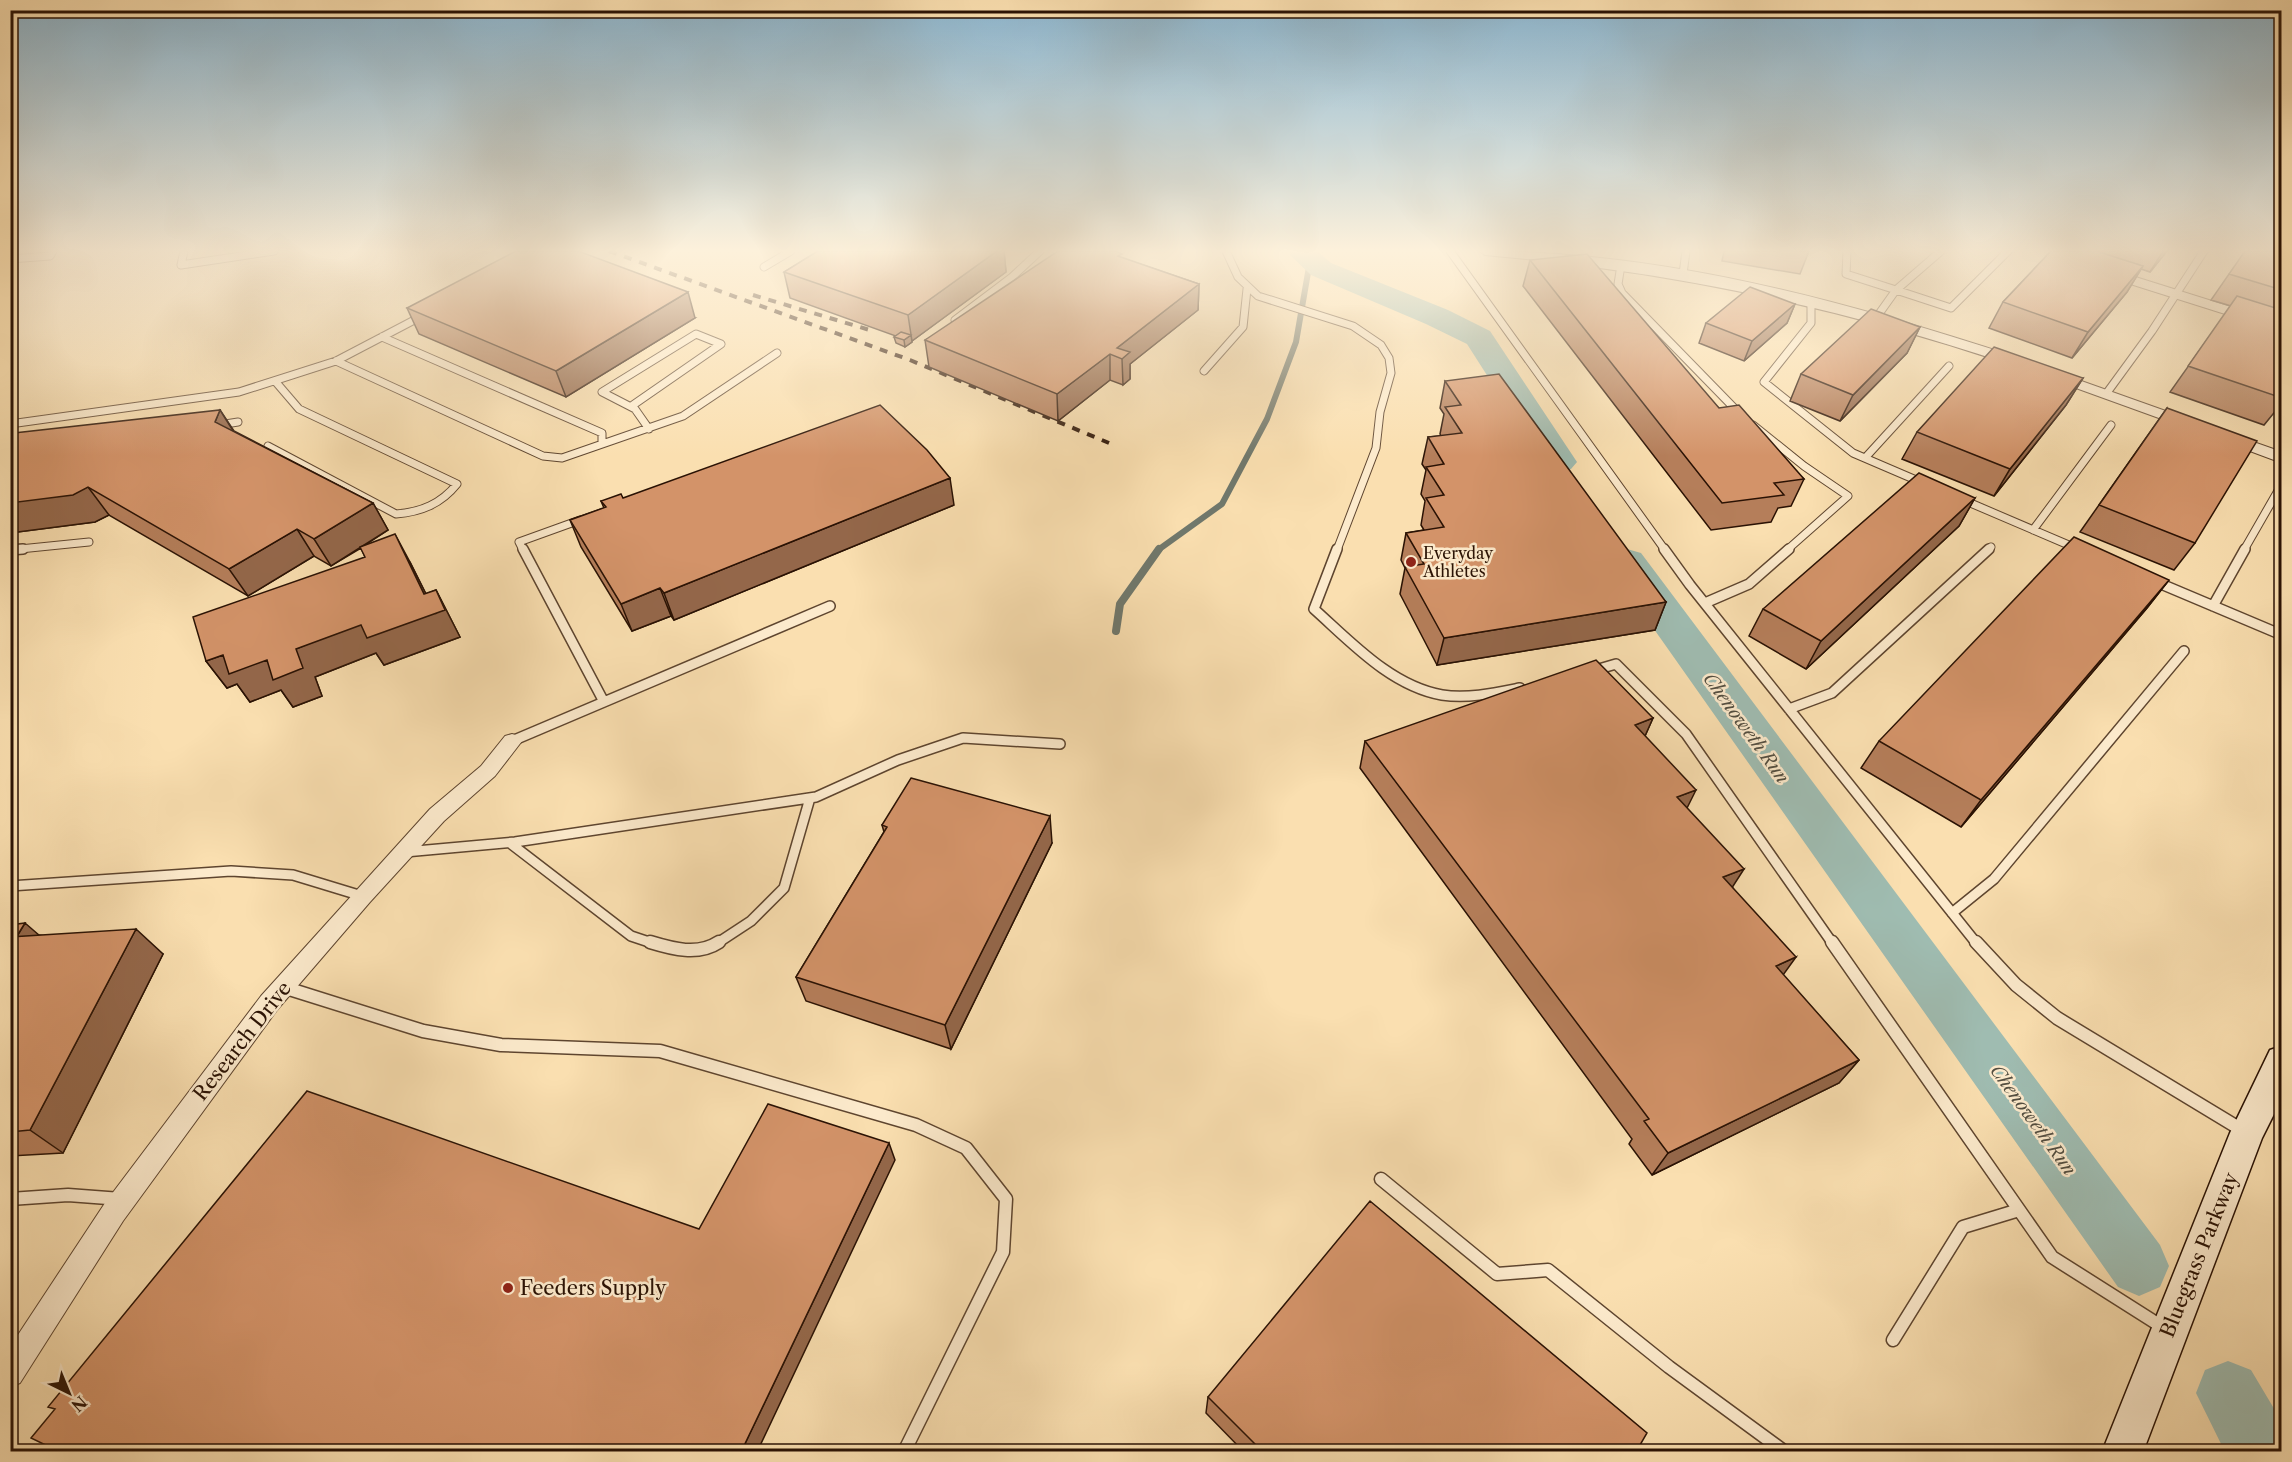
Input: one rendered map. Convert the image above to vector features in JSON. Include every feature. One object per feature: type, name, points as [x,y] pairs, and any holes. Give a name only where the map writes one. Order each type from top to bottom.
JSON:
[{"type":"street","points":[[1880,319],[1956,341],[2282,458]]},
{"type":"street","points":[[2254,319],[2282,328]]},
{"type":"street","name":"Research Drive","points":[[10,1373],[123,1199],[283,987],[362,896],[437,815],[488,771],[512,741]]},
{"type":"street","name":"Bluegrass Parkway","points":[[2122,1452],[2247,1133],[2282,1060]]},
{"type":"lane","points":[[10,423],[239,392],[336,361],[415,319]]},
{"type":"lane","points":[[1204,370],[1243,327],[1244,319]]},
{"type":"lane","points":[[1331,319],[1353,326],[1368,334],[1381,345],[1389,358],[1391,373],[1380,412],[1376,448],[1314,609],[1396,678],[1441,695],[1492,694],[1535,685]]},
{"type":"lane","points":[[1499,319],[1705,603],[1952,913],[2016,985],[2057,1018],[2247,1133]]},
{"type":"lane","points":[[1648,319],[1712,391],[1804,466],[1848,496],[1749,585],[1705,603]]},
{"type":"lane","points":[[1811,319],[1811,323],[1764,382],[1852,453],[1928,485]]},
{"type":"lane","points":[[2106,394],[2159,319]]},
{"type":"lane","points":[[633,405],[721,344],[696,334],[602,393],[633,405],[641,412],[649,429]]},
{"type":"lane","points":[[382,337],[602,433],[602,442]]},
{"type":"lane","points":[[336,361],[543,456],[562,458],[602,442],[623,439],[682,416],[777,353]]},
{"type":"lane","points":[[1865,458],[1948,366]]},
{"type":"lane","points":[[268,446],[396,514],[418,513],[450,494],[457,484],[299,409],[275,381]]},
{"type":"lane","points":[[215,425],[237,422]]},
{"type":"lane","points":[[2033,530],[2111,425]]},
{"type":"lane","points":[[2213,606],[2279,489]]},
{"type":"lane","points":[[1949,494],[2086,552]]},
{"type":"lane","points":[[586,518],[519,542],[604,702]]},
{"type":"lane","points":[[10,550],[89,542]]},
{"type":"lane","points":[[1789,708],[1832,693],[1990,547]]},
{"type":"lane","points":[[2149,579],[2282,635]]},
{"type":"lane","points":[[512,741],[830,606]]},
{"type":"lane","points":[[1952,913],[1994,879],[2184,651]]},
{"type":"lane","points":[[1587,673],[1616,664],[1686,734],[2052,1257],[2169,1331]]},
{"type":"lane","points":[[402,853],[510,843],[810,798],[898,760],[963,738],[1060,744]]},
{"type":"lane","points":[[510,843],[630,936],[675,950],[708,949],[751,921],[784,888],[810,798]]},
{"type":"lane","points":[[10,886],[231,871],[293,875],[362,896]]},
{"type":"lane","points":[[283,987],[423,1031],[490,1043],[660,1051],[916,1125],[966,1148],[1006,1199],[1003,1252],[904,1452]]},
{"type":"lane","points":[[1381,1179],[1497,1274],[1548,1270],[1669,1367],[1785,1452]]},
{"type":"lane","points":[[10,1199],[68,1195],[123,1199]]},
{"type":"lane","points":[[1893,1340],[1963,1227],[2019,1210]]},
{"type":"building","points":[[434,319],[643,319],[556,371]]},
{"type":"building","points":[[956,319],[1154,319],[1117,348],[1130,352],[1122,359],[1110,354],[1057,394],[925,340]]},
{"type":"building","points":[[1577,319],[1643,319],[1719,408],[1739,405],[1804,479],[1774,483],[1784,495],[1722,503]]},
{"type":"building","points":[[1711,319],[1777,319],[1752,341],[1706,323]]},
{"type":"building","points":[[1860,319],[1899,319],[1920,327],[1853,395],[1801,374]]},
{"type":"building","points":[[2052,319],[2099,319],[2088,332]]},
{"type":"building","points":[[2221,319],[2282,319],[2282,398],[2188,366]]},
{"type":"building","points":[[901,332],[911,335],[904,340],[894,337]]},
{"type":"building","points":[[1994,347],[2083,378],[2010,469],[1917,432]]},
{"type":"building","points":[[1499,374],[1666,602],[1444,638],[1405,567],[1424,564],[1406,533],[1444,527],[1426,498],[1444,495],[1426,467],[1444,464],[1428,437],[1462,433],[1445,407],[1461,405],[1445,381]]},
{"type":"building","points":[[880,405],[927,450],[950,478],[664,593],[660,588],[621,604],[570,520],[606,507],[601,501],[621,494],[623,498]]},
{"type":"building","points":[[2167,408],[2257,441],[2195,543],[2099,505]]},
{"type":"building","points":[[220,410],[215,422],[373,503],[314,539],[297,529],[229,569],[88,487],[73,495],[10,503],[10,438],[14,433]]},
{"type":"building","points":[[1919,473],[1975,498],[1821,641],[1763,609]]},
{"type":"building","points":[[395,534],[424,594],[436,590],[445,610],[367,638],[361,625],[296,649],[303,668],[273,680],[267,660],[229,674],[223,655],[206,661],[193,617],[365,557],[360,547]]},
{"type":"building","points":[[2074,537],[2169,580],[1981,800],[1879,741]]},
{"type":"building","points":[[1596,660],[1653,718],[1635,725],[1696,790],[1677,797],[1744,869],[1723,877],[1796,957],[1776,966],[1859,1060],[1668,1153],[1644,1121],[1649,1119],[1365,741]]},
{"type":"building","points":[[911,778],[1050,816],[945,1025],[796,977],[887,827],[882,825]]},
{"type":"building","points":[[25,923],[17,936],[10,937],[10,925]]},
{"type":"building","points":[[136,929],[30,1130],[10,1132],[10,937]]},
{"type":"building","name":"Feeders Supply","points":[[307,1091],[699,1229],[768,1104],[889,1143],[741,1452],[60,1452],[31,1438],[55,1409],[48,1407]]},
{"type":"building","points":[[1370,1201],[1647,1433],[1636,1452],[1263,1452],[1208,1397]]},
{"type":"waterway","points":[[1159,550],[1222,504],[1267,419],[1296,342],[1300,319]]},
{"type":"waterway","name":"Chenoweth Run","points":[[1441,319],[1479,338],[1559,462]]},
{"type":"waterway","points":[[1116,631],[1120,604],[1159,550]]},
{"type":"waterway","name":"Chenoweth Run","points":[[1627,562],[2139,1266]]},
{"type":"waterway","name":"Chenoweth Run","points":[[2228,1393],[2262,1452]]},
{"type":"railway","points":[[797,319],[910,360],[1109,443]]},
{"type":"railway","points":[[834,319],[873,331]]},
{"type":"place","name":"Everyday Athletes","points":[[1411,562]]},
{"type":"place","name":"Feeders Supply","points":[[508,1288]]}]
